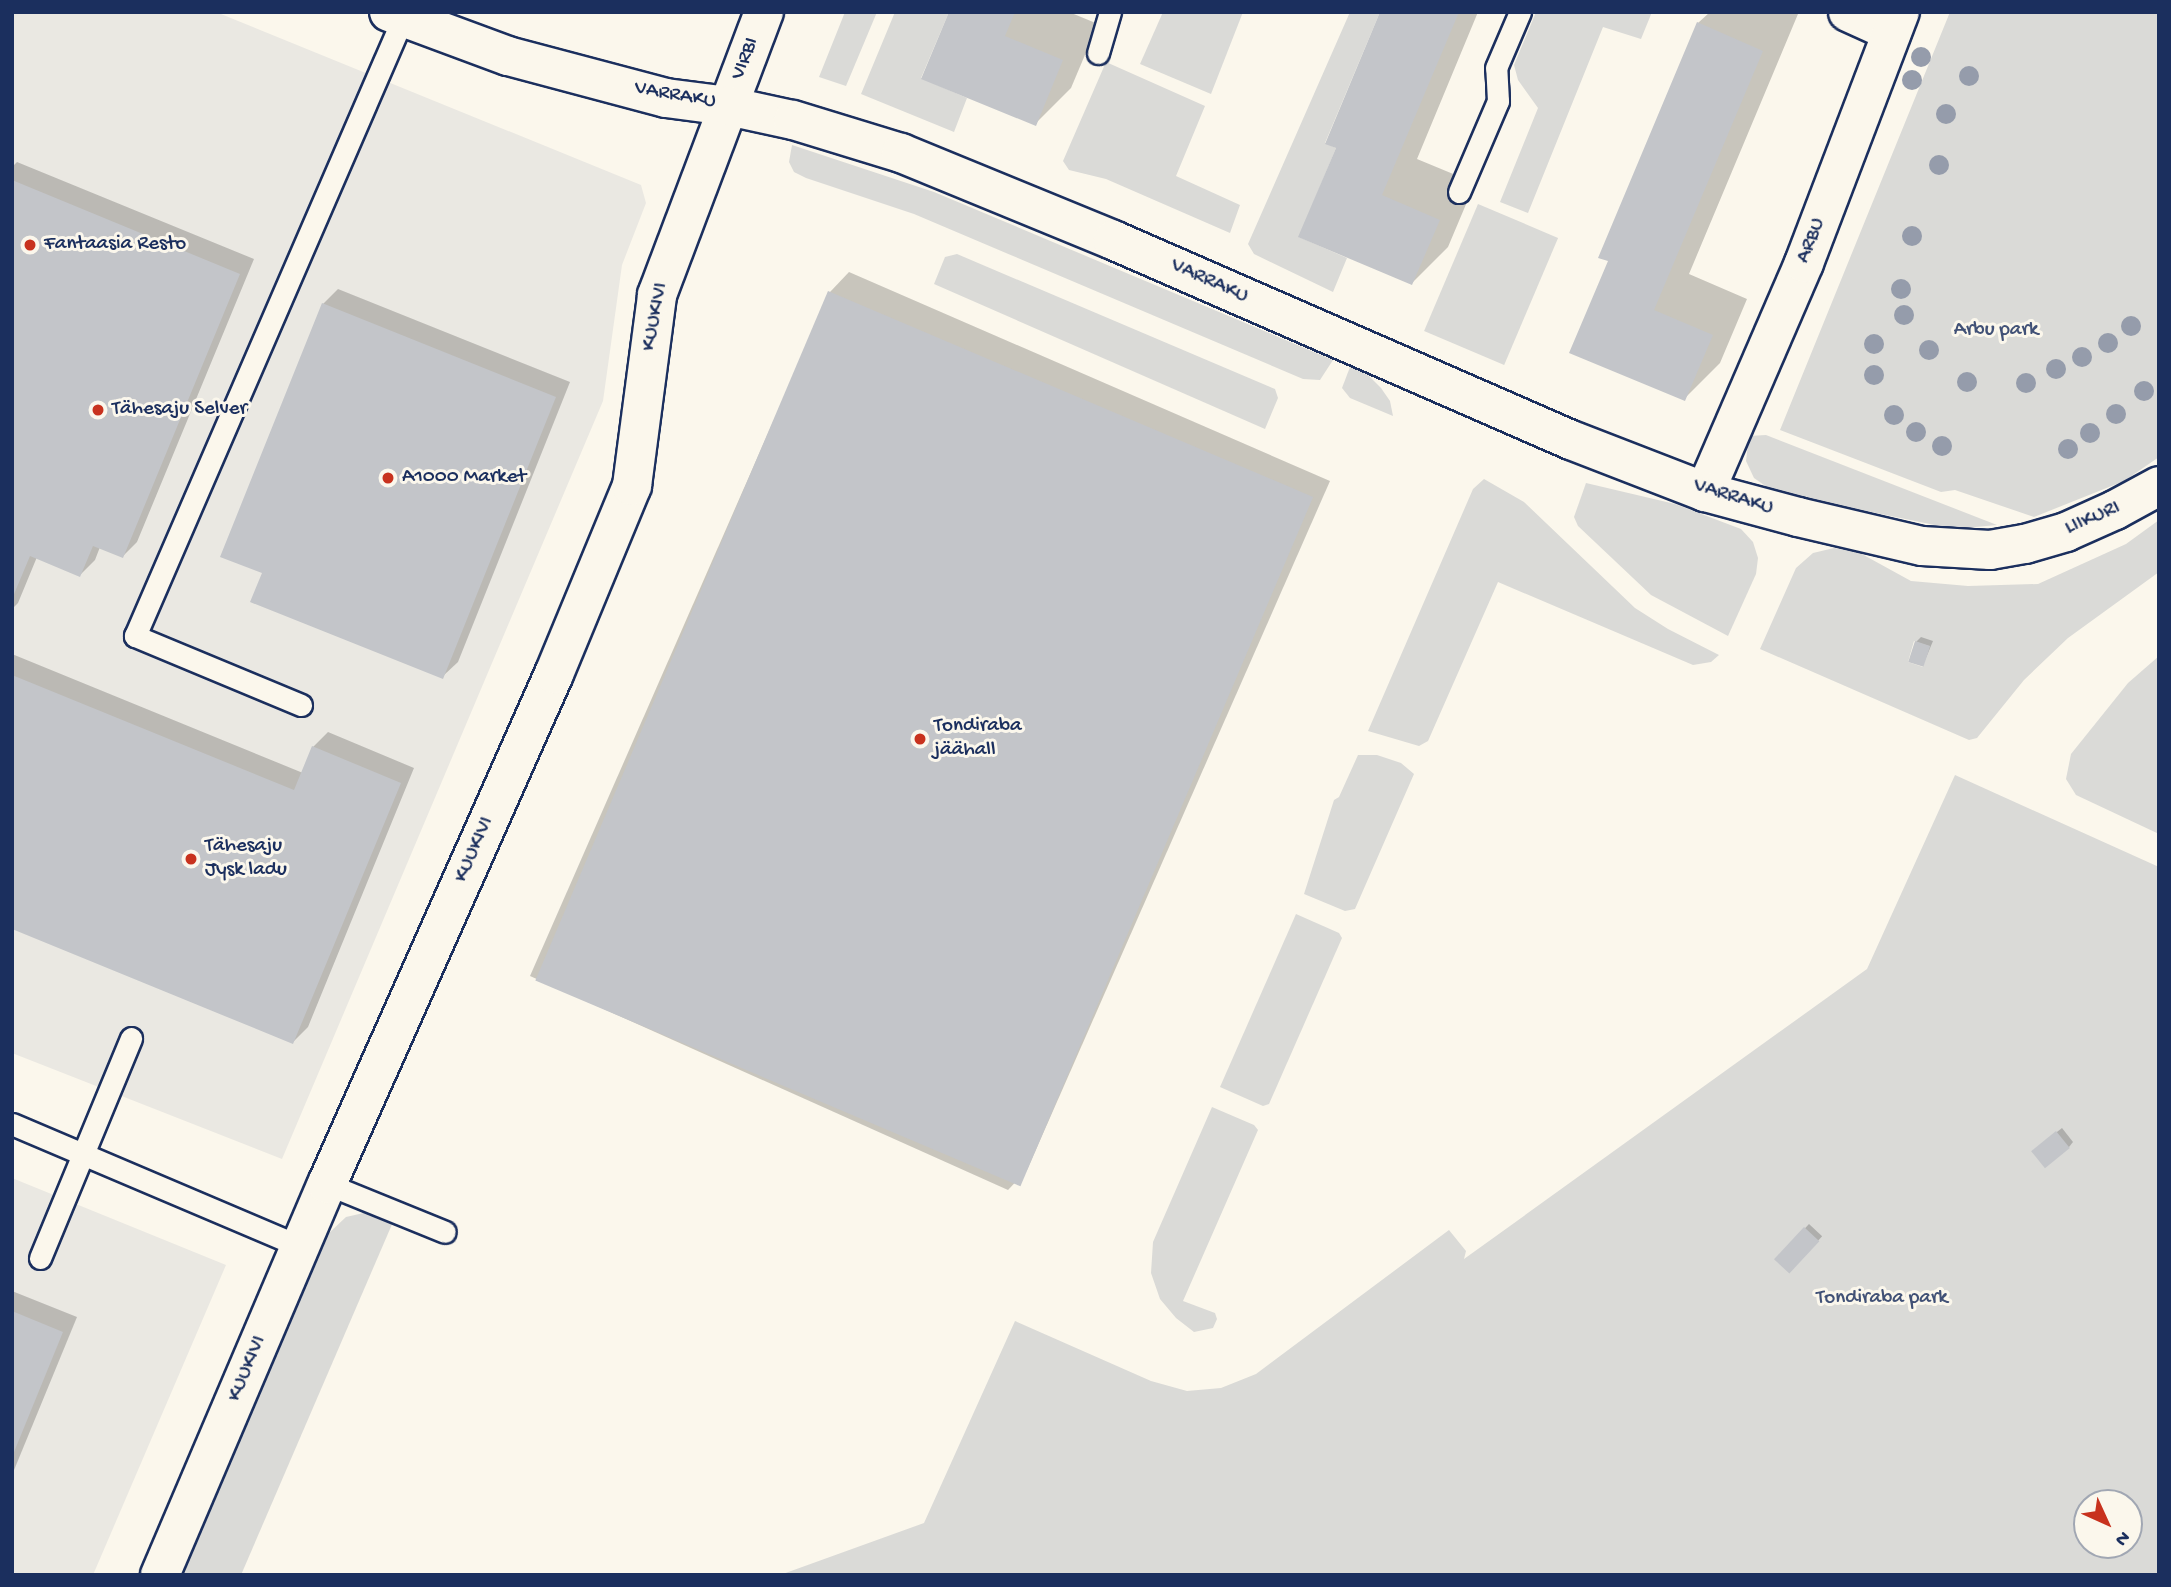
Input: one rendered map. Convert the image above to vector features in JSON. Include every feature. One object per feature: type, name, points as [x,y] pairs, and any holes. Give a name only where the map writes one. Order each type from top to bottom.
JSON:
[{"type":"street","name":"VIRBI","points":[[728,106],[764,12]]},
{"type":"street","name":"ARBU","points":[[1705,492],[1804,263],[1896,22],[1848,12]]},
{"type":"street","name":"VARRAKU","points":[[396,15],[508,56],[666,98],[728,106],[793,120],[901,153],[1113,240],[1571,440],[1705,492],[1922,545],[1990,550],[2025,544]]},
{"type":"street","name":"KUUKIVI","points":[[160,1575],[327,1184],[554,674],[632,486],[657,295],[728,106]]},
{"type":"street","name":"LIIKURI","points":[[2025,544],[2066,532],[2116,510],[2159,486]]},
{"type":"lane","points":[[1098,53],[1110,12]]},
{"type":"lane","points":[[1459,192],[1498,101],[1496,68],[1520,12]]},
{"type":"lane","points":[[301,705],[135,636],[396,15]]},
{"type":"lane","points":[[40,1258],[131,1038]]},
{"type":"lane","points":[[12,1124],[300,1246]]},
{"type":"lane","points":[[327,1184],[445,1233]]},
{"type":"shaded area","points":[[12,12],[216,12],[641,185],[646,203],[622,265],[603,401],[282,1159],[12,1053]]},
{"type":"shaded area","points":[[12,1178],[226,1265],[93,1575],[12,1575]]},
{"type":"green space","points":[[845,12],[877,12],[846,86],[819,77]]},
{"type":"green space","points":[[895,12],[949,12],[921,78],[967,98],[954,132],[861,94]]},
{"type":"green space","points":[[1163,12],[1243,12],[1211,94],[1140,64]]},
{"type":"green space","points":[[1350,12],[1380,12],[1325,143],[1336,148],[1299,237],[1347,258],[1333,292],[1254,254],[1248,244]]},
{"type":"green space","points":[[1536,12],[1652,12],[1641,39],[1603,27],[1528,213],[1500,202],[1538,108],[1518,80],[1514,65]]},
{"type":"green space","name":"Arbu park","points":[[1950,12],[2159,12],[2159,457],[2124,481],[2034,517],[1955,490],[1941,492],[1780,430]]},
{"type":"green space","points":[[1106,62],[1205,106],[1176,176],[1240,205],[1230,233],[1106,179],[1069,170],[1063,161]]},
{"type":"green space","points":[[792,145],[934,192],[1333,360],[1320,380],[1303,379],[914,214],[806,178],[794,172],[789,162]]},
{"type":"green space","points":[[1478,204],[1558,238],[1504,365],[1424,331]]},
{"type":"green space","points":[[957,254],[1275,389],[1278,398],[1265,429],[934,284],[945,257]]},
{"type":"green space","points":[[1350,367],[1368,375],[1381,388],[1390,401],[1393,416],[1350,398],[1342,388]]},
{"type":"green space","points":[[1766,435],[1997,525],[1954,529],[1774,492],[1754,478],[1746,461],[1749,436]]},
{"type":"green space","points":[[1484,479],[1524,502],[1635,608],[1668,629],[1719,655],[1711,662],[1693,665],[1498,582],[1428,741],[1419,746],[1368,731],[1473,489]]},
{"type":"green space","points":[[1586,483],[1675,504],[1741,529],[1753,542],[1758,558],[1756,574],[1728,636],[1651,595],[1578,526],[1574,517]]},
{"type":"green space","points":[[2159,520],[2159,572],[2068,638],[2024,680],[1977,738],[1969,740],[1760,649],[1796,568],[1813,553],[1834,548],[1860,553],[1911,581],[1968,586],[2038,584],[2126,544]],"holes":[[[1914,641],[1929,646],[1923,667],[1908,662]]]},
{"type":"green space","points":[[2159,656],[2159,834],[2076,795],[2066,779],[2071,754],[2128,683]]},
{"type":"green space","points":[[1358,755],[1377,755],[1401,763],[1414,774],[1355,909],[1345,911],[1304,894],[1334,800],[1339,797]]},
{"type":"green space","name":"Tondiraba park","points":[[1955,775],[2159,867],[2159,1575],[780,1575],[924,1523],[1015,1321],[1151,1381],[1187,1391],[1221,1388],[1256,1374],[1449,1230],[1466,1251],[1464,1259],[1867,969]]},
{"type":"green space","points":[[1296,914],[1339,933],[1342,938],[1269,1104],[1263,1106],[1220,1087]]},
{"type":"green space","points":[[1212,1107],[1254,1125],[1258,1130],[1183,1301],[1215,1313],[1217,1319],[1213,1328],[1194,1332],[1176,1318],[1160,1299],[1151,1273],[1153,1242]]},
{"type":"green space","points":[[368,1212],[393,1222],[241,1575],[179,1575],[328,1234],[346,1217]]},
{"type":"building","points":[[949,12],[1015,12],[1005,36],[1063,60],[1036,126],[921,79]]},
{"type":"building","points":[[1380,12],[1459,12],[1382,195],[1440,220],[1412,285],[1298,237],[1336,148],[1325,144]]},
{"type":"building","points":[[1697,22],[1763,51],[1654,310],[1713,335],[1685,401],[1569,353],[1608,261],[1598,258]]},
{"type":"building","name":"Tähesaju Selver","points":[[12,180],[240,274],[123,558],[93,546],[80,577],[30,556],[12,599]]},
{"type":"building","name":"Tondiraba jäähall","points":[[828,291],[1313,497],[1020,1186],[535,980]]},
{"type":"building","name":"A1000 Market","points":[[322,303],[556,397],[443,679],[250,602],[262,573],[220,557]]},
{"type":"building","points":[[1915,641],[1930,646],[1923,667],[1908,662]]},
{"type":"building","name":"Tähesaju Jysk ladu","points":[[12,675],[294,790],[312,746],[401,783],[293,1044],[12,929]]},
{"type":"building","points":[[2056,1131],[2070,1148],[2045,1168],[2031,1151]]},
{"type":"building","points":[[1804,1227],[1819,1241],[1789,1274],[1774,1259]]},
{"type":"building","points":[[12,1311],[63,1332],[12,1457]]},
{"type":"place","name":"Fantaasia Resto","points":[[30,245]]},
{"type":"place","name":"Tähesaju Selver","points":[[98,410]]},
{"type":"place","name":"A1000 Market","points":[[388,478]]},
{"type":"place","name":"Tondiraba jäähall","points":[[920,739]]},
{"type":"place","name":"Tähesaju Jysk ladu","points":[[191,859]]}]
